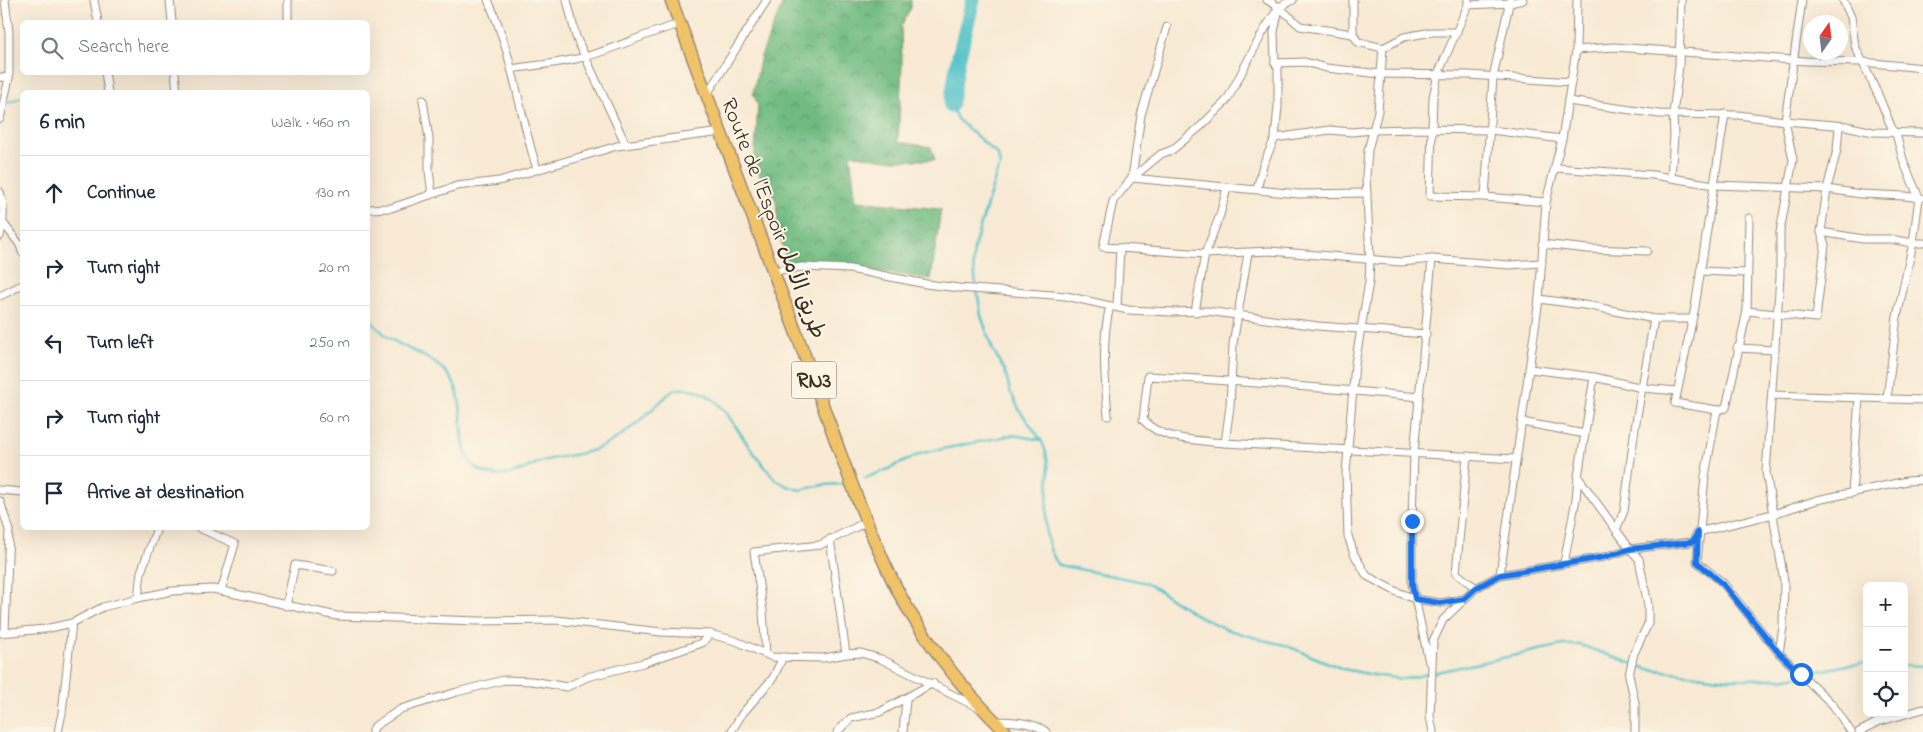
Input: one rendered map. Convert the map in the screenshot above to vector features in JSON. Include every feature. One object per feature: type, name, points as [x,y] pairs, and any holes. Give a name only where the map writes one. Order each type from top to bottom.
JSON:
[{"type":"highway","name":"Route de l’Espoir طريق الأمل","points":[[671,0],[890,576],[906,605],[930,641],[986,711],[1006,732]]},
{"type":"street","points":[[0,119],[10,78],[6,0]]},
{"type":"street","points":[[94,0],[98,20]]},
{"type":"street","points":[[170,0],[172,20]]},
{"type":"street","points":[[288,0],[288,20]]},
{"type":"street","points":[[488,0],[497,21],[511,70],[526,136],[537,169]]},
{"type":"street","points":[[567,0],[576,36],[626,145]]},
{"type":"street","points":[[707,94],[767,0]]},
{"type":"street","points":[[1267,0],[1279,7],[1300,26],[1353,34]]},
{"type":"street","points":[[1293,0],[1279,7],[1263,32],[1227,100],[1172,150],[1161,154],[1132,178],[1113,202],[1103,247],[1205,254],[1270,251],[1401,262],[1432,258],[1509,264],[1542,263]]},
{"type":"street","points":[[1353,0],[1353,34],[1358,42],[1383,48],[1404,37],[1432,32],[1457,32]]},
{"type":"street","points":[[1523,0],[1468,2],[1438,74],[1433,97],[1430,196],[1485,197],[1546,202]]},
{"type":"street","points":[[1500,575],[1539,298],[1546,202],[1562,139],[1576,50],[1576,0]]},
{"type":"street","points":[[1671,177],[1674,136],[1673,114],[1679,51],[1681,0]]},
{"type":"street","points":[[1779,653],[1783,627],[1784,581],[1766,472],[1780,277],[1780,232],[1793,160],[1785,122],[1802,0]]},
{"type":"street","points":[[1843,0],[1851,17],[1855,46],[1896,134],[1904,163],[1921,198],[1897,317],[1888,372],[1886,399]]},
{"type":"street","points":[[1485,197],[1491,130],[1493,77],[1510,1]]},
{"type":"street","points":[[1257,189],[1263,165],[1275,138],[1278,106],[1278,68],[1275,63],[1274,32],[1279,7]]},
{"type":"street","points":[[511,70],[586,57],[660,29],[680,24]]},
{"type":"street","points":[[1132,178],[1141,115],[1167,27]]},
{"type":"street","points":[[1576,50],[1614,47],[1793,60],[1863,62],[1923,68]]},
{"type":"street","points":[[1383,48],[1378,111],[1368,150],[1366,176],[1370,259],[1369,282],[1360,328],[1348,450],[1346,504],[1348,536],[1354,554],[1367,576],[1415,599],[1440,603],[1464,599]]},
{"type":"street","points":[[1275,63],[1305,62],[1333,69],[1381,74],[1438,74],[1571,82]]},
{"type":"street","points":[[105,75],[108,90]]},
{"type":"street","points":[[176,75],[176,90]]},
{"type":"street","points":[[0,77],[10,78]]},
{"type":"street","points":[[423,100],[429,139],[429,171],[432,194]]},
{"type":"street","points":[[1568,100],[1659,114],[1725,114],[1896,134],[1923,133]]},
{"type":"street","points":[[1725,114],[1692,319],[1675,403],[1718,410],[1726,408],[1746,311],[1749,218]]},
{"type":"street","points":[[1746,311],[1816,318],[1825,245],[1821,232],[1827,189],[1837,150],[1839,127]]},
{"type":"street","points":[[1275,138],[1323,131],[1491,130],[1562,139]]},
{"type":"street","points":[[370,209],[391,208],[457,186],[499,181],[626,145],[721,132]]},
{"type":"street","points":[[1556,168],[1671,177],[1714,185],[1827,189],[1861,194],[1921,198]]},
{"type":"street","points":[[1132,178],[1299,194],[1367,193]]},
{"type":"street","points":[[1196,312],[1205,254],[1220,215],[1227,188]]},
{"type":"street","points":[[0,192],[4,202],[4,224],[0,236]]},
{"type":"street","points":[[4,224],[20,245]]},
{"type":"street","points":[[1821,232],[1864,239],[1890,239],[1923,243]]},
{"type":"street","points":[[1542,244],[1588,249],[1647,251]]},
{"type":"street","points":[[1108,416],[1105,373],[1105,324],[1114,306],[1120,248]]},
{"type":"street","points":[[1225,443],[1230,406],[1233,344],[1248,253]]},
{"type":"street","points":[[1432,258],[1414,453],[1412,575],[1415,599],[1432,672]]},
{"type":"street","points":[[773,271],[802,267],[850,269],[926,284],[1066,296],[1137,310],[1206,311],[1318,326],[1426,334]]},
{"type":"street","points":[[1700,272],[1747,273]]},
{"type":"street","points":[[0,296],[20,286]]},
{"type":"street","points":[[1539,298],[1654,319],[1692,319]]},
{"type":"street","points":[[1616,530],[1624,511],[1635,428],[1654,319]]},
{"type":"street","points":[[1737,348],[1775,350]]},
{"type":"street","points":[[1530,369],[1594,377],[1643,388],[1677,391]]},
{"type":"street","points":[[1419,397],[1298,385],[1148,376],[1143,420],[1156,432],[1225,443],[1516,460]]},
{"type":"street","points":[[1564,563],[1576,499],[1594,377]]},
{"type":"street","points":[[1772,395],[1923,400]]},
{"type":"street","points":[[1852,493],[1859,398]]},
{"type":"street","points":[[1718,410],[1705,476],[1698,532],[1697,562],[1723,584],[1779,653],[1833,706],[1851,732]]},
{"type":"street","points":[[1522,422],[1585,434]]},
{"type":"street","points":[[1467,456],[1456,573],[1476,588]]},
{"type":"street","points":[[1578,477],[1639,559],[1648,605],[1648,624],[1634,653],[1629,675],[1635,703],[1635,732]]},
{"type":"street","points":[[1433,732],[1430,716],[1433,641],[1443,620],[1464,599],[1476,588],[1500,575],[1604,557],[1630,549],[1692,542],[1698,532],[1773,514],[1817,500],[1907,481],[1923,480]]},
{"type":"street","points":[[0,490],[20,492]]},
{"type":"street","points":[[0,501],[9,530],[2,632],[45,629],[72,623],[103,607],[172,591],[213,589],[338,616],[556,620],[661,632],[710,634],[736,641],[772,657],[824,658],[861,653],[881,659],[934,683],[986,711]]},
{"type":"street","points":[[766,654],[754,552],[820,545],[868,521]]},
{"type":"street","points":[[138,598],[140,572],[156,530]]},
{"type":"street","points":[[204,530],[235,544],[221,591]]},
{"type":"street","points":[[830,539],[846,654]]},
{"type":"street","points":[[286,606],[295,565],[333,571]]},
{"type":"street","points":[[58,732],[62,713],[72,623]]},
{"type":"street","points":[[372,732],[375,726],[401,710],[457,692],[504,680],[532,681],[567,686],[587,677],[643,663],[702,643],[710,634]]},
{"type":"street","points":[[730,732],[742,714],[773,678],[783,658]]},
{"type":"street","points":[[836,732],[851,718],[880,712],[906,700],[934,683]]},
{"type":"street","points":[[903,732],[906,700]]},
{"type":"street","points":[[1859,732],[1878,722],[1923,709]]},
{"type":"street","points":[[995,721],[1008,721],[1033,726],[1041,728],[1046,732]]},
{"type":"green space","points":[[784,0],[911,0],[911,8],[901,26],[902,65],[898,142],[931,147],[935,160],[887,160],[850,154],[856,201],[941,209],[931,279],[813,262],[787,263],[778,227],[776,200],[754,166],[758,105],[753,93],[761,56]]},
{"type":"waterway","points":[[951,105],[958,60],[973,0]]},
{"type":"waterway","points":[[6,103],[20,98]]},
{"type":"waterway","points":[[951,105],[957,119],[998,155],[1000,166],[974,247],[973,264],[981,315],[992,348],[1005,372],[1010,391],[1020,411],[1041,440]]},
{"type":"waterway","points":[[370,319],[389,338],[437,364],[450,377],[459,397],[466,453],[473,465],[485,472],[494,475],[508,475],[543,461],[601,447],[618,438],[673,390],[686,389],[698,391],[717,403],[775,479],[787,486],[800,490],[823,485],[843,484]]},
{"type":"waterway","points":[[865,478],[922,453],[1013,435],[1041,440],[1047,455],[1049,471],[1047,536],[1051,551],[1059,565],[1143,582],[1193,613],[1225,629],[1285,645],[1343,669],[1379,676],[1404,679],[1563,645],[1580,645],[1648,669],[1728,679],[1783,679],[1842,666],[1863,663]]},
{"type":"waterway","points":[[1908,665],[1923,666]]},
{"type":"route","points":[[1412,521],[1412,584],[1415,599],[1440,603],[1464,599],[1476,588],[1500,575],[1604,557],[1630,549],[1692,542],[1698,532],[1697,562],[1723,584],[1779,653],[1801,674]]}]
